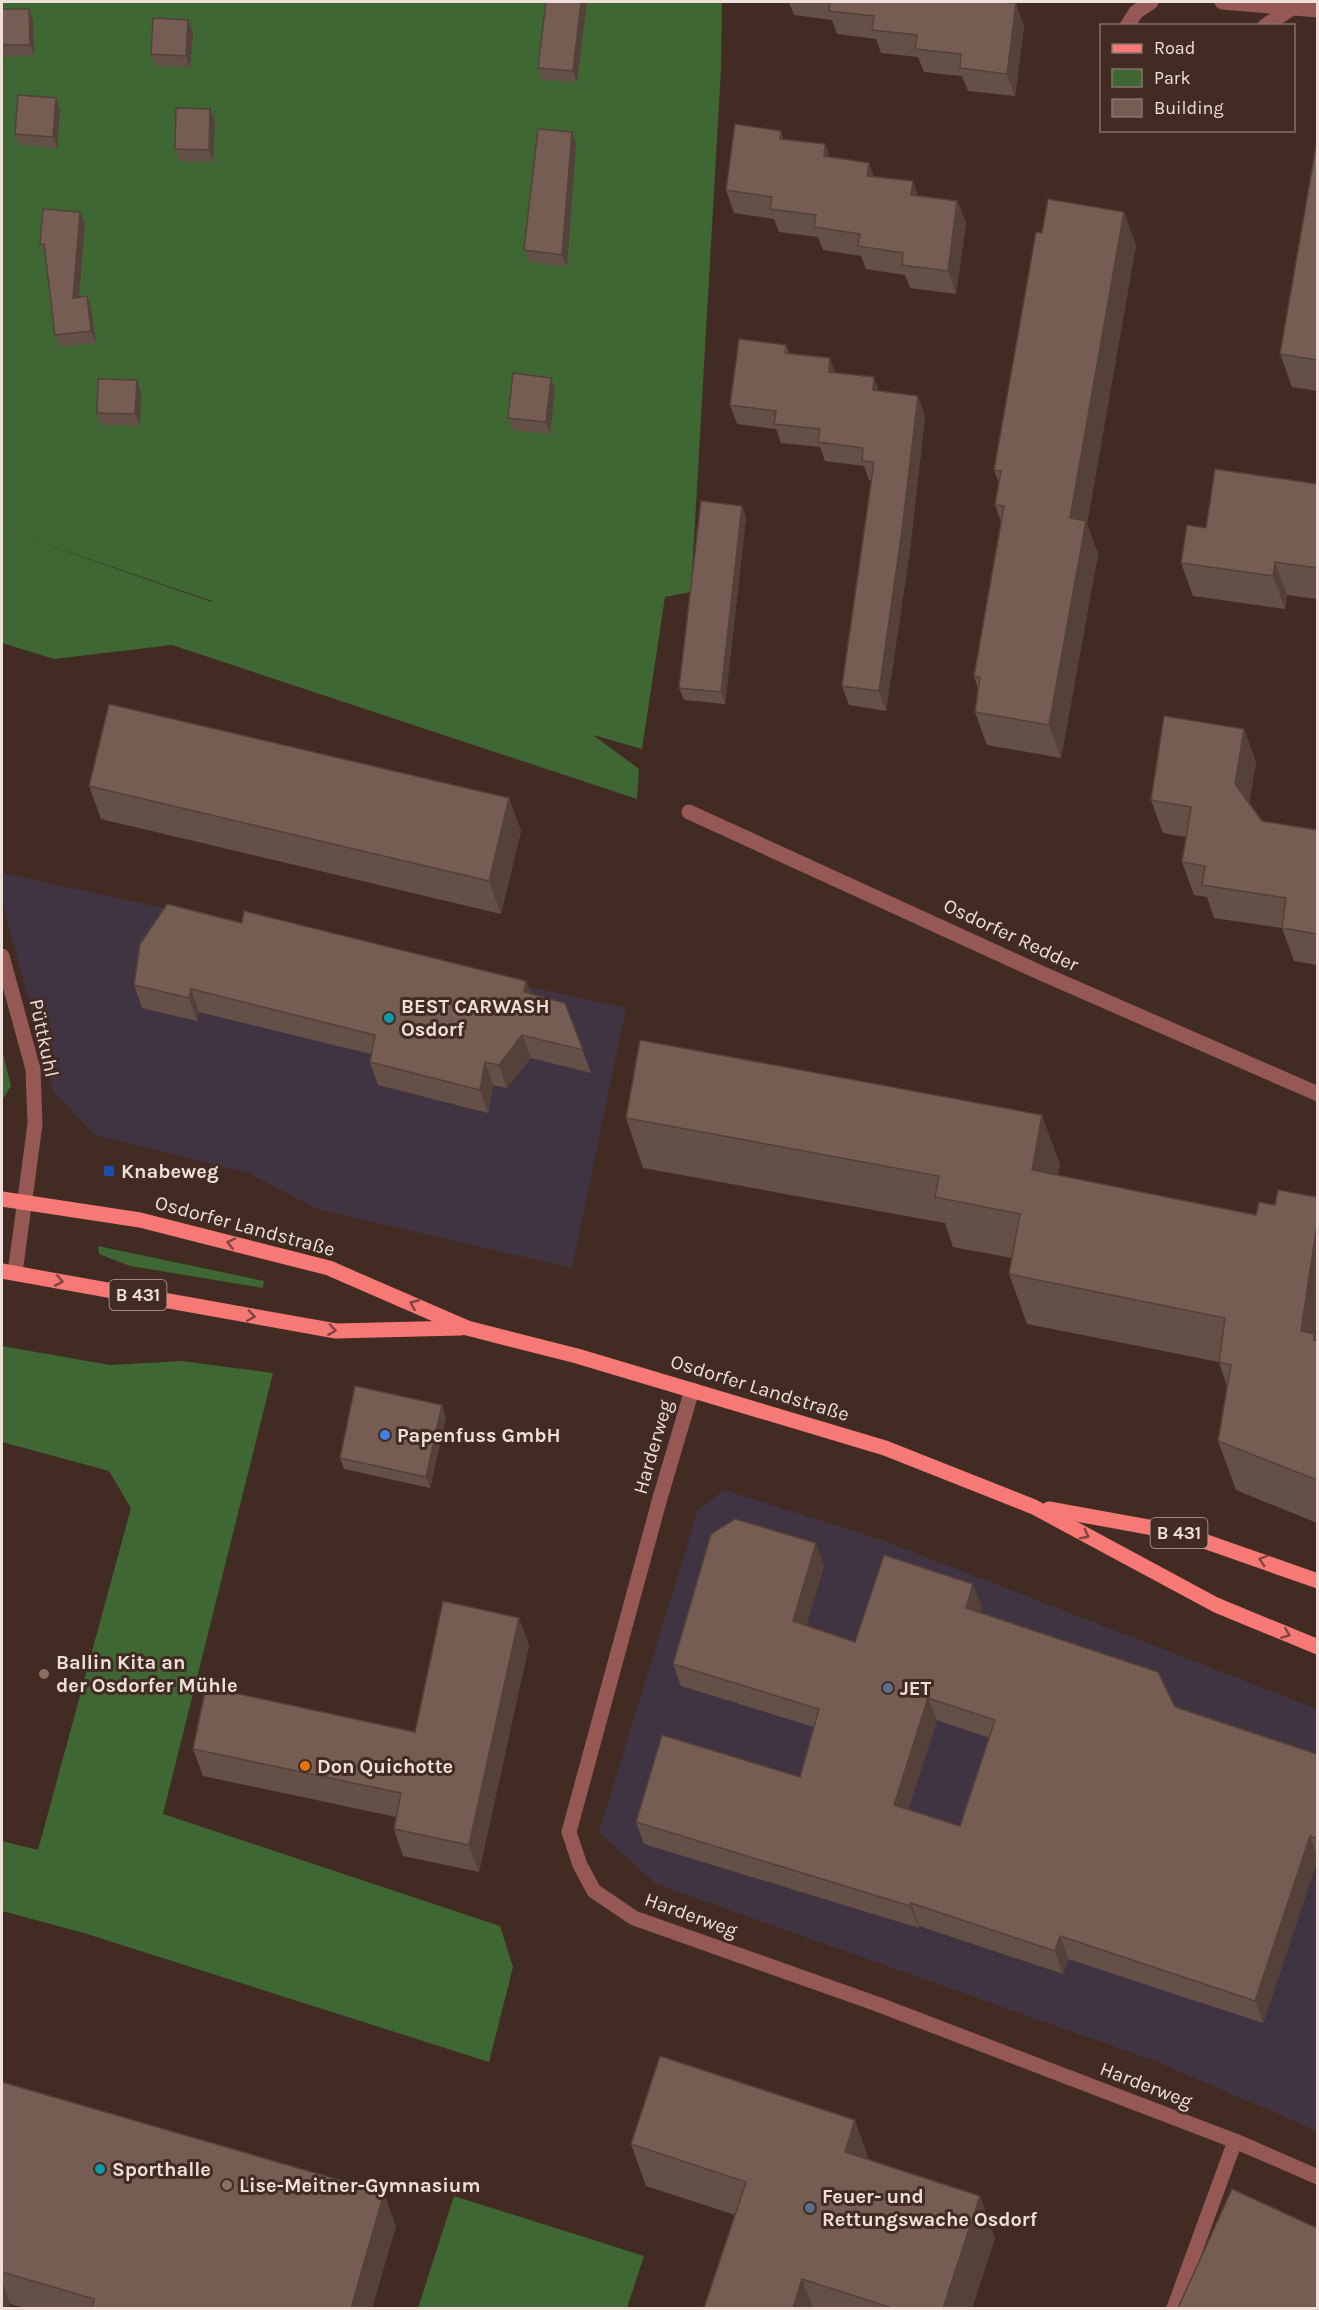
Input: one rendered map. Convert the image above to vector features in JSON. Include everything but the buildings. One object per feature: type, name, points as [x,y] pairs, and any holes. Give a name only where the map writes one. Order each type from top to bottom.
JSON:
[{"type":"main road","name":"Osdorfer Landstraße","points":[[2,1199],[140,1220],[329,1268],[467,1328],[692,1390],[885,1448],[1034,1507],[1216,1605],[1317,1647]]},
{"type":"main road","name":"Osdorfer Landstraße","points":[[8,1272],[336,1331],[467,1328]]},
{"type":"main road","name":"Osdorfer Landstraße","points":[[1034,1507],[1181,1533],[1317,1581]]},
{"type":"street","points":[[1128,24],[1136,12],[1151,2]]},
{"type":"street","points":[[1222,2],[1317,10]]},
{"type":"street","points":[[1268,24],[1292,8]]},
{"type":"street","name":"Osdorfer Redder","points":[[689,812],[1041,973],[1317,1094]]},
{"type":"street","name":"Püttkuhl","points":[[2,956],[33,1069],[35,1124],[24,1203],[8,1272]]},
{"type":"street","name":"Harderweg","points":[[692,1390],[660,1498],[569,1832],[580,1865],[594,1891],[634,1918],[877,2004],[1235,2141],[1317,2177]]},
{"type":"street","points":[[1174,2308],[1235,2141]]},
{"type":"shaded area","points":[[2,873],[626,1008],[572,1268],[317,1209],[249,1173],[95,1135],[53,1091],[2,900]]},
{"type":"shaded area","points":[[724,1490],[882,1540],[1317,1709],[1317,2131],[1155,2061],[656,1884],[599,1832],[698,1510]]},
{"type":"green space","points":[[2,2],[722,2],[721,69],[691,592],[665,597],[642,749],[593,735],[639,769],[637,799],[172,645],[54,659],[2,643]],"holes":[[[7,531],[212,601],[212,602]]]},
{"type":"green space","points":[[2,1050],[11,1086],[2,1100]]},
{"type":"green space","points":[[98,1246],[264,1281],[263,1288],[130,1266],[99,1254]]},
{"type":"green space","points":[[2,1346],[110,1365],[182,1361],[273,1373],[163,1814],[500,1926],[513,1967],[489,2062],[84,1933],[2,1911],[2,1841],[38,1850],[131,1508],[109,1471],[2,1442]]},
{"type":"green space","points":[[454,2196],[644,2256],[627,2308],[418,2308]]},
{"type":"place","name":"BEST CARWASH Osdorf","points":[[389,1018]]},
{"type":"place","name":"Knabeweg","points":[[109,1171]]},
{"type":"place","name":"Papenfuss GmbH","points":[[385,1435]]},
{"type":"place","name":"Ballin Kita an der Osdorfer Mühle","points":[[44,1674]]},
{"type":"place","name":"JET","points":[[888,1688]]},
{"type":"place","name":"Don Quichotte","points":[[305,1766]]},
{"type":"place","name":"Sporthalle","points":[[100,2169]]},
{"type":"place","name":"Lise-Meitner-Gymnasium","points":[[227,2185]]},
{"type":"place","name":"Feuer- und Rettungswache Osdorf","points":[[810,2208]]}]
